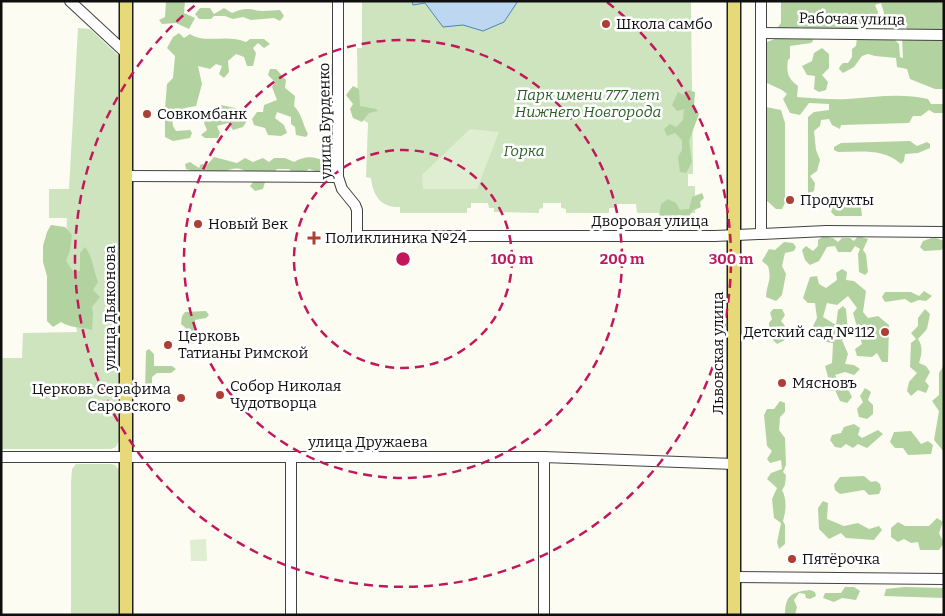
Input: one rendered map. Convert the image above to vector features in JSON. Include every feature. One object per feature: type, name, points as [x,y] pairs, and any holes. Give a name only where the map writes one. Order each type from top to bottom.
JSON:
[{"type":"main road","name":"улица Дьяконова","points":[[126,1],[126,615]]},
{"type":"main road","name":"Львовская улица","points":[[734,1],[734,615]]},
{"type":"street","points":[[70,1],[126,53]]},
{"type":"street","name":"улица Бурденко","points":[[338,1],[338,177],[342,189],[357,210],[357,236]]},
{"type":"street","points":[[760,234],[761,1]]},
{"type":"street","name":"Рабочая улица","points":[[761,34],[944,35]]},
{"type":"street","points":[[125,176],[338,177]]},
{"type":"street","name":"Дворовая улица","points":[[357,236],[706,236],[826,231],[944,232]]},
{"type":"street","name":"улица Дружаева","points":[[1,457],[544,457],[734,464]]},
{"type":"street","points":[[291,457],[291,615]]},
{"type":"street","points":[[544,457],[544,615]]},
{"type":"street","points":[[734,577],[944,579]]},
{"type":"green space","points":[[166,1],[185,1],[184,13],[195,18],[189,29],[176,23],[162,24],[159,20],[165,17]]},
{"type":"green space","name":"Парк имени 777 лет Нижнего Новгорода","points":[[362,1],[691,1],[693,174],[688,174],[688,186],[695,186],[695,213],[637,213],[636,204],[614,204],[614,208],[609,208],[609,213],[566,213],[566,209],[561,208],[561,203],[543,203],[543,208],[539,209],[539,213],[494,212],[494,208],[489,208],[488,203],[471,203],[471,208],[467,208],[467,213],[400,213],[400,207],[393,207],[383,203],[376,195],[371,178],[366,177],[368,123],[358,117],[357,48],[362,48]]},
{"type":"green space","points":[[781,1],[944,1],[944,33],[910,32],[897,18],[886,26],[881,3],[875,5],[878,12],[877,17],[860,24],[855,31],[817,32],[800,27],[797,30],[780,30],[778,27],[781,23]]},
{"type":"green space","points":[[200,8],[210,8],[214,14],[224,8],[232,13],[246,9],[261,11],[280,10],[284,16],[280,21],[274,18],[251,20],[243,17],[233,19],[225,16],[199,19],[195,14]]},
{"type":"green space","points":[[78,28],[90,29],[120,57],[120,438],[116,447],[111,449],[1,449],[1,358],[22,358],[23,333],[77,332],[65,260],[67,218],[49,218],[49,189],[69,189]]},
{"type":"green space","points":[[179,33],[184,38],[190,34],[202,38],[232,39],[246,42],[250,39],[264,39],[270,44],[264,48],[258,43],[253,48],[256,53],[253,66],[247,66],[244,57],[236,54],[228,61],[229,72],[224,78],[219,74],[222,66],[216,64],[210,69],[198,66],[202,84],[196,106],[185,108],[181,115],[165,109],[167,84],[173,78],[175,56],[167,48],[173,37]]},
{"type":"green space","points":[[780,37],[812,38],[813,41],[811,43],[790,46],[790,58],[787,68],[790,78],[798,86],[797,97],[848,99],[888,96],[918,97],[928,99],[931,104],[944,104],[944,113],[934,113],[929,110],[921,116],[913,116],[909,123],[841,125],[840,129],[832,125],[829,119],[821,120],[820,126],[814,131],[816,150],[820,160],[817,171],[810,176],[815,183],[814,191],[808,194],[808,117],[814,112],[829,110],[829,104],[809,103],[800,115],[790,113],[783,99],[787,94],[767,83],[767,42]]},
{"type":"green space","points":[[944,37],[944,89],[935,89],[910,79],[907,69],[897,67],[896,58],[868,54],[862,56],[854,67],[843,73],[839,69],[843,63],[848,63],[852,57],[852,49],[856,46],[857,38],[893,38],[899,44],[900,57],[903,58],[902,38]]},
{"type":"green space","points":[[822,48],[829,54],[829,68],[822,75],[828,82],[826,90],[819,92],[814,89],[815,76],[807,75],[802,66],[812,61],[814,53]]},
{"type":"green space","points":[[333,63],[337,71],[333,80],[337,87],[337,116],[332,119],[327,116],[329,108],[323,104],[323,99],[329,83],[328,68]]},
{"type":"green space","points":[[270,69],[276,69],[286,80],[285,88],[295,96],[294,106],[301,116],[308,134],[306,137],[296,135],[295,127],[291,124],[291,117],[277,112],[275,118],[284,125],[287,133],[281,136],[268,135],[265,128],[254,125],[252,119],[257,112],[263,112],[264,105],[277,100],[272,87],[275,82],[268,75]]},
{"type":"green space","points":[[353,86],[359,89],[360,106],[378,111],[369,113],[362,122],[353,118],[350,109],[353,104],[346,95]]},
{"type":"green space","points":[[688,90],[695,92],[694,106],[699,114],[689,141],[692,162],[686,173],[680,172],[678,157],[682,150],[682,140],[675,133],[667,136],[664,129],[670,124],[676,127],[683,120],[684,109],[677,111],[672,105],[678,92],[683,95]]},
{"type":"green space","points":[[221,105],[244,110],[248,119],[243,127],[233,130],[228,123],[217,126],[220,133],[218,138],[205,138],[201,135],[207,130],[204,123],[208,115],[213,118]]},
{"type":"green space","points":[[766,107],[781,110],[785,123],[785,203],[782,209],[776,209],[766,200],[764,110]]},
{"type":"green space","points":[[168,113],[172,117],[173,126],[176,131],[190,130],[192,133],[190,138],[173,141],[165,137],[165,118]]},
{"type":"green space","points":[[470,129],[499,132],[477,189],[423,189],[422,175]]},
{"type":"green space","points":[[910,141],[917,146],[927,142],[930,144],[930,148],[918,153],[905,154],[904,161],[901,164],[887,155],[879,153],[838,152],[834,150],[834,147],[841,143]]},
{"type":"green space","points":[[214,157],[237,163],[245,158],[253,162],[263,158],[269,162],[274,158],[285,158],[294,162],[305,158],[316,158],[324,161],[325,167],[318,172],[309,169],[301,175],[295,175],[289,169],[277,169],[273,174],[262,171],[259,178],[265,182],[263,189],[255,191],[250,186],[254,181],[254,176],[240,169],[235,168],[215,175],[208,175],[204,170],[196,172],[186,169],[185,164],[190,162],[199,168],[201,164],[207,165]]},
{"type":"green space","points":[[702,193],[704,198],[700,202],[701,207],[692,211],[688,219],[679,215],[672,219],[659,216],[661,204],[668,199],[676,203],[680,210],[689,209],[692,197]]},
{"type":"green space","points":[[833,206],[861,207],[862,216],[835,216],[831,212]]},
{"type":"green space","points":[[51,225],[65,227],[72,235],[66,261],[73,271],[80,271],[80,253],[85,247],[90,255],[98,282],[93,290],[100,297],[92,307],[92,330],[61,322],[53,327],[47,321],[47,276],[43,262],[43,246]]},
{"type":"green space","points":[[823,236],[833,238],[838,242],[842,238],[850,238],[854,241],[858,236],[868,239],[863,250],[866,254],[868,272],[865,275],[859,272],[858,254],[860,249],[855,246],[851,252],[838,252],[835,246],[827,247],[819,261],[810,265],[805,260],[802,250],[806,246],[813,251],[818,246],[818,240]]},
{"type":"green space","points":[[934,237],[944,241],[944,248],[941,250],[924,251],[920,247],[923,241]]},
{"type":"green space","points":[[784,242],[793,243],[796,247],[794,251],[785,253],[782,266],[786,274],[782,295],[776,301],[766,297],[769,271],[768,266],[762,261],[769,249],[775,250]]},
{"type":"green space","points":[[842,269],[847,272],[846,280],[854,281],[866,291],[863,312],[868,318],[878,316],[889,325],[888,362],[882,362],[877,353],[872,357],[857,356],[855,349],[862,344],[853,313],[857,308],[848,296],[837,305],[827,303],[823,317],[836,325],[838,310],[843,306],[846,309],[848,332],[842,340],[848,354],[845,364],[854,365],[860,369],[854,375],[845,372],[835,375],[839,382],[838,387],[849,391],[852,397],[847,403],[840,401],[835,390],[829,391],[823,384],[828,377],[825,366],[832,363],[833,343],[826,342],[813,326],[817,318],[815,303],[808,303],[803,298],[810,277],[817,276],[819,284],[826,288],[837,280],[836,273]]},
{"type":"green space","points":[[924,291],[932,296],[926,301],[919,300],[911,303],[905,299],[885,302],[882,297],[885,292],[911,292],[919,296]]},
{"type":"green space","points":[[773,309],[782,309],[785,315],[781,321],[785,326],[785,340],[777,344],[769,336],[769,323],[772,319],[770,313]]},
{"type":"green space","points":[[925,309],[930,314],[927,329],[918,339],[921,344],[919,363],[926,366],[930,372],[925,381],[929,386],[926,393],[918,390],[911,396],[907,391],[909,382],[917,373],[910,367],[911,343],[916,339],[911,333],[918,326],[918,318]]},
{"type":"green space","points":[[206,311],[209,315],[206,318],[195,320],[194,328],[197,331],[197,340],[192,344],[186,345],[184,336],[189,331],[181,324],[182,316],[185,312]]},
{"type":"green space","points":[[149,349],[154,354],[154,366],[172,366],[176,369],[171,373],[157,373],[152,377],[150,392],[145,390],[146,351]]},
{"type":"green space","points":[[944,365],[944,452],[934,440],[939,411],[932,401],[939,395],[939,373]]},
{"type":"green space","points":[[865,388],[871,392],[868,400],[873,405],[873,414],[867,419],[859,417],[857,409],[863,402],[860,396]]},
{"type":"green space","points":[[780,401],[785,403],[785,412],[780,417],[779,430],[785,438],[786,465],[783,472],[786,475],[785,485],[782,490],[785,501],[783,521],[785,525],[785,544],[779,549],[777,542],[781,523],[774,518],[772,499],[777,488],[767,479],[771,473],[782,469],[781,460],[770,463],[767,459],[772,451],[767,446],[764,415],[767,409],[774,409]]},
{"type":"green space","points":[[854,424],[860,428],[858,435],[862,438],[878,430],[883,434],[867,448],[858,444],[853,448],[846,444],[841,448],[835,447],[830,440],[832,435],[841,433],[844,427]]},
{"type":"green space","points":[[911,431],[921,444],[928,441],[933,445],[931,454],[908,455],[903,448],[895,448],[890,442],[894,432]]},
{"type":"green space","points":[[76,464],[111,464],[115,465],[120,471],[120,615],[71,615],[71,483],[72,469]]},
{"type":"green space","points":[[864,476],[871,482],[876,481],[880,484],[879,494],[869,495],[864,490],[840,494],[835,490],[834,485],[840,477]]},
{"type":"green space","points":[[823,501],[828,503],[827,519],[844,526],[858,523],[869,529],[879,526],[882,530],[874,540],[846,538],[841,533],[829,539],[819,529],[818,508]]},
{"type":"green space","points":[[937,518],[943,522],[939,533],[944,543],[939,550],[920,550],[918,542],[911,543],[904,539],[898,542],[891,537],[891,528],[898,522],[905,526],[929,526]]},
{"type":"green space","points":[[206,539],[207,561],[191,561],[190,540]]},
{"type":"green space","points":[[845,587],[854,587],[860,591],[856,600],[842,598],[834,602],[823,598],[825,593],[841,593]]},
{"type":"green space","points":[[904,587],[944,588],[944,598],[884,596],[886,589]]},
{"type":"green space","points":[[810,590],[815,592],[816,596],[810,599],[806,598],[805,594],[799,593],[794,600],[797,607],[795,615],[785,615],[786,603],[791,596],[798,592]]},
{"type":"water","points":[[412,1],[518,1],[504,22],[483,31],[463,25],[443,27],[425,3],[413,5]]},
{"type":"place","name":"Школа самбо","points":[[606,24]]},
{"type":"place","name":"Совкомбанк","points":[[147,114]]},
{"type":"place","name":"Продукты","points":[[790,200]]},
{"type":"place","name":"Новый Век","points":[[198,224]]},
{"type":"place","name":"Поликлиника №24","points":[[314,238]]},
{"type":"place","name":"Детский сад №112","points":[[885,332]]},
{"type":"place","name":"Церковь Татианы Римской","points":[[168,345]]},
{"type":"place","name":"Мясновъ","points":[[782,383]]},
{"type":"place","name":"Собор Николая Чудотворца","points":[[220,395]]},
{"type":"place","name":"Церковь Серафима Саровского","points":[[181,398]]},
{"type":"place","name":"Пятёрочка","points":[[792,559]]},
{"type":"park label","name":"Горка","points":[[524,151]]}]
